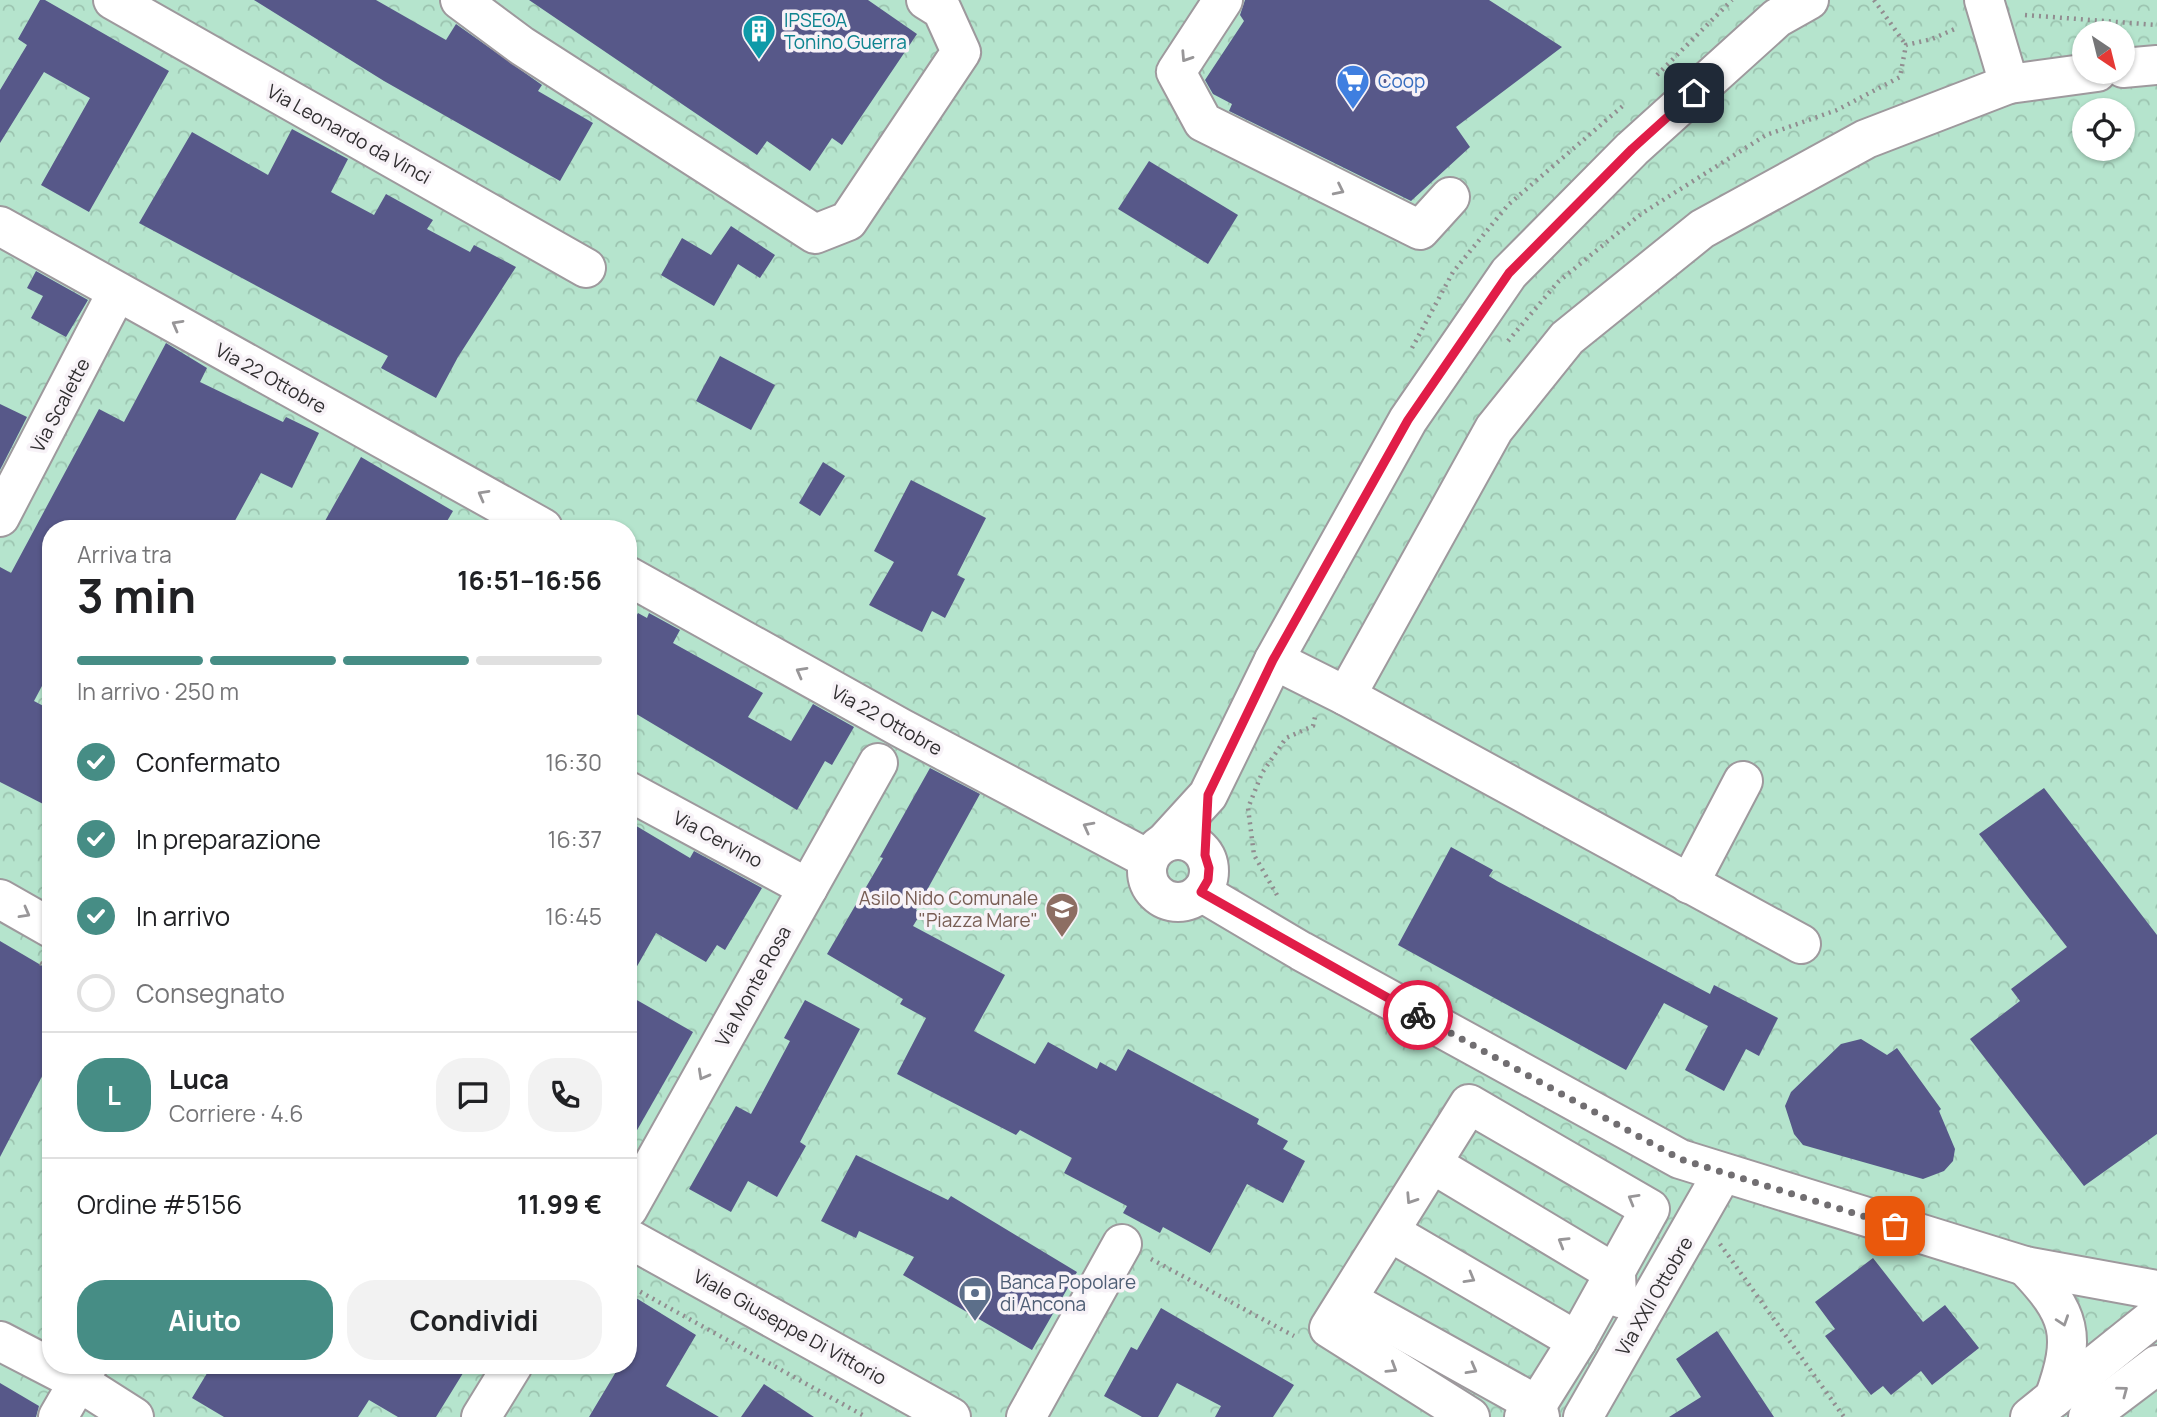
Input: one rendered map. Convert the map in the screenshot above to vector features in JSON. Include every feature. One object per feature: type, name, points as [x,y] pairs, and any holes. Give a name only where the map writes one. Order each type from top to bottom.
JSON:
[{"type":"street","name":"Via Leonardo da Vinci","points":[[113,0],[586,268]]},
{"type":"street","points":[[460,0],[522,46],[815,234],[848,221],[961,52],[943,10],[926,0]]},
{"type":"street","points":[[1223,0],[1175,72],[1203,122],[1420,230],[1450,197]]},
{"type":"street","points":[[1208,795],[1205,855],[1209,868],[1208,880],[1201,892],[1191,900],[1178,903],[1165,900],[1148,883],[1157,850],[1208,795],[1273,660],[1408,420],[1509,273],[1632,149],[1792,6]]},
{"type":"street","points":[[1987,6],[2009,84]]},
{"type":"street","points":[[2135,67],[2157,65]]},
{"type":"street","points":[[1334,690],[1494,429],[1567,338],[1702,229],[1866,139],[2009,84],[2072,75]]},
{"type":"street","name":"Via 22 Ottobre","points":[[0,226],[528,520]]},
{"type":"street","name":"Via Scalette","points":[[0,517],[117,292]]},
{"type":"street","name":"Via 22 Ottobre","points":[[637,581],[901,728],[1157,850]]},
{"type":"street","points":[[1273,660],[1334,690],[1801,944]]},
{"type":"street","name":"Via Monte Rosa","points":[[637,1193],[878,763]]},
{"type":"street","points":[[1689,884],[1743,781]]},
{"type":"street","name":"Via Cervino","points":[[637,796],[808,888]]},
{"type":"street","points":[[1157,850],[1187,841],[1205,855]]},
{"type":"street","points":[[1201,892],[1313,958],[1680,1159],[2025,1266],[2157,1290]]},
{"type":"street","points":[[0,899],[42,923]]},
{"type":"street","points":[[1469,1104],[1650,1209],[1616,1274],[1534,1413],[1338,1314],[1434,1165],[1469,1104]]},
{"type":"street","points":[[1434,1165],[1616,1274]]},
{"type":"street","name":"Via XXII Ottobre","points":[[1583,1417],[1644,1315],[1722,1174]]},
{"type":"street","points":[[1390,1232],[1577,1341]]},
{"type":"street","name":"Viale Giuseppe Di Vittorio","points":[[637,1243],[951,1417]]},
{"type":"street","points":[[1027,1417],[1122,1244]]},
{"type":"street","points":[[2025,1266],[2055,1297],[2068,1336],[2067,1364],[2042,1407]]},
{"type":"street","points":[[1616,1274],[1617,1296],[1644,1315]]},
{"type":"street","points":[[1338,1314],[1470,1417]]},
{"type":"street","points":[[2042,1407],[2157,1315]]},
{"type":"street","points":[[0,1341],[42,1358]]},
{"type":"street","points":[[2088,1417],[2157,1364]]},
{"type":"street","points":[[58,1417],[83,1374],[134,1417]]},
{"type":"street","points":[[481,1417],[507,1374]]},
{"type":"path","points":[[1505,345],[1558,282],[1641,214],[1766,135],[1837,110],[1900,77],[1906,45],[1874,0]]},
{"type":"path","points":[[1906,45],[1932,39],[1987,6],[2157,26]]},
{"type":"path","points":[[1279,899],[1254,855],[1248,808],[1262,773],[1286,738],[1312,726],[1334,690]]},
{"type":"path","points":[[1700,1217],[1844,1417]]},
{"type":"path","points":[[1122,1244],[1305,1341],[1338,1314]]},
{"type":"path","points":[[637,1290],[866,1417]]},
{"type":"green space","points":[[0,0],[2157,0],[2157,1417],[0,1417]]},
{"type":"building","points":[[40,0],[45,0],[169,71],[89,212],[41,185],[90,98],[44,72],[0,143],[0,90],[27,45],[18,39]]},
{"type":"building","points":[[254,0],[376,0],[446,40],[456,24],[542,85],[538,91],[593,123],[560,181],[384,81]]},
{"type":"building","name":"IPSEOA Tonino Guerra","points":[[529,0],[868,0],[917,34],[842,145],[832,138],[810,171],[767,141],[757,155]]},
{"type":"building","name":"Coop","points":[[1245,0],[1489,0],[1562,47],[1456,127],[1470,147],[1411,201],[1229,111],[1232,104],[1213,94],[1205,80],[1244,21],[1240,15]]},
{"type":"building","points":[[292,129],[348,159],[331,192],[374,215],[386,194],[433,220],[427,229],[470,252],[474,245],[516,267],[458,357],[436,398],[381,368],[388,356],[139,223],[192,132],[268,175]]},
{"type":"building","points":[[1149,161],[1238,215],[1208,264],[1118,209]]},
{"type":"building","points":[[731,226],[775,255],[760,278],[738,264],[714,306],[661,275],[682,238],[711,255]]},
{"type":"building","points":[[36,271],[88,300],[66,337],[31,318],[43,296],[27,288]]},
{"type":"building","points":[[166,343],[207,368],[200,382],[283,422],[286,417],[319,433],[292,488],[261,473],[235,520],[42,520],[42,686],[34,701],[42,705],[42,803],[0,782],[0,567],[11,573],[99,409],[124,422]]},
{"type":"building","points":[[720,356],[775,385],[751,430],[696,401]]},
{"type":"building","points":[[0,404],[27,417],[0,470]]},
{"type":"building","points":[[361,457],[453,511],[448,520],[326,520]]},
{"type":"building","points":[[823,462],[845,476],[820,516],[799,503]]},
{"type":"building","points":[[911,480],[986,518],[957,575],[965,579],[945,618],[932,611],[922,632],[869,605],[894,562],[874,551]]},
{"type":"building","points":[[649,613],[680,630],[673,643],[763,693],[748,717],[791,741],[813,704],[854,727],[832,765],[825,761],[797,810],[637,714],[637,615],[647,618]]},
{"type":"building","points":[[930,768],[980,794],[916,910],[921,913],[913,926],[1005,975],[974,1031],[1035,1064],[1048,1042],[1097,1069],[1100,1062],[1116,1071],[1128,1049],[1259,1119],[1257,1124],[1288,1141],[1283,1149],[1305,1161],[1283,1203],[1247,1184],[1210,1253],[1163,1227],[1160,1233],[1123,1213],[1127,1206],[1064,1173],[1072,1158],[1020,1130],[1016,1135],[897,1074],[926,1018],[900,1004],[903,999],[827,954],[883,858],[880,857]]},
{"type":"building","points":[[2044,788],[2157,935],[2157,1134],[2084,1186],[1970,1039],[2020,1001],[2011,989],[2067,947],[1979,834]]},
{"type":"building","points":[[637,826],[690,858],[694,851],[762,888],[725,950],[717,945],[706,962],[656,933],[637,966]]},
{"type":"building","points":[[1451,847],[1493,870],[1489,876],[1497,881],[1710,994],[1714,985],[1778,1018],[1759,1056],[1746,1049],[1724,1091],[1685,1070],[1708,1026],[1664,1003],[1626,1070],[1398,945]]},
{"type":"building","points":[[0,941],[42,966],[42,1076],[0,1157]]},
{"type":"building","points":[[637,1000],[693,1032],[637,1130]]},
{"type":"building","points":[[805,1000],[860,1029],[800,1142],[806,1146],[777,1197],[748,1181],[731,1212],[689,1189],[736,1106],[751,1114],[790,1041],[784,1038]]},
{"type":"building","points":[[1861,1039],[1887,1055],[1897,1048],[1941,1109],[1939,1111],[1955,1149],[1953,1161],[1944,1171],[1923,1179],[1803,1145],[1794,1134],[1785,1106],[1791,1092],[1841,1044]]},
{"type":"building","points":[[856,1155],[948,1200],[951,1196],[1077,1272],[1032,1350],[903,1275],[914,1257],[859,1231],[856,1238],[821,1221]]},
{"type":"building","points":[[1873,1258],[1923,1322],[1945,1305],[1979,1348],[1932,1385],[1921,1371],[1891,1395],[1883,1386],[1871,1395],[1825,1336],[1835,1329],[1815,1302]]},
{"type":"building","points":[[637,1299],[696,1335],[666,1386],[719,1417],[589,1417],[615,1374],[637,1374]]},
{"type":"building","points":[[1161,1308],[1294,1385],[1273,1417],[1215,1417],[1221,1406],[1177,1383],[1158,1417],[1142,1417],[1104,1396],[1131,1347],[1137,1350]]},
{"type":"building","points":[[1717,1331],[1774,1417],[1669,1417],[1701,1397],[1676,1359]]},
{"type":"building","points":[[207,1374],[462,1374],[436,1417],[398,1417],[369,1400],[358,1417],[224,1417],[192,1398]]},
{"type":"building","points":[[0,1383],[39,1406],[36,1417],[0,1417]]},
{"type":"building","points":[[764,1384],[814,1417],[741,1417]]},
{"type":"way so far","points":[[1418,1015],[1680,1159],[1895,1226]]},
{"type":"place","name":"IPSEOA Tonino Guerra","points":[[759,61]]},
{"type":"place","name":"Coop","points":[[1353,111]]},
{"type":"place","name":"Asilo Nido Comunale \"Piazza Mare\"","points":[[1062,939]]},
{"type":"place","name":"Banca Popolare di Ancona","points":[[975,1323]]},
{"type":"route","points":[[1418,1015],[1201,892],[1208,880],[1209,868],[1205,855],[1208,795],[1273,660],[1408,420],[1509,273],[1632,149],[1694,93]]}]
